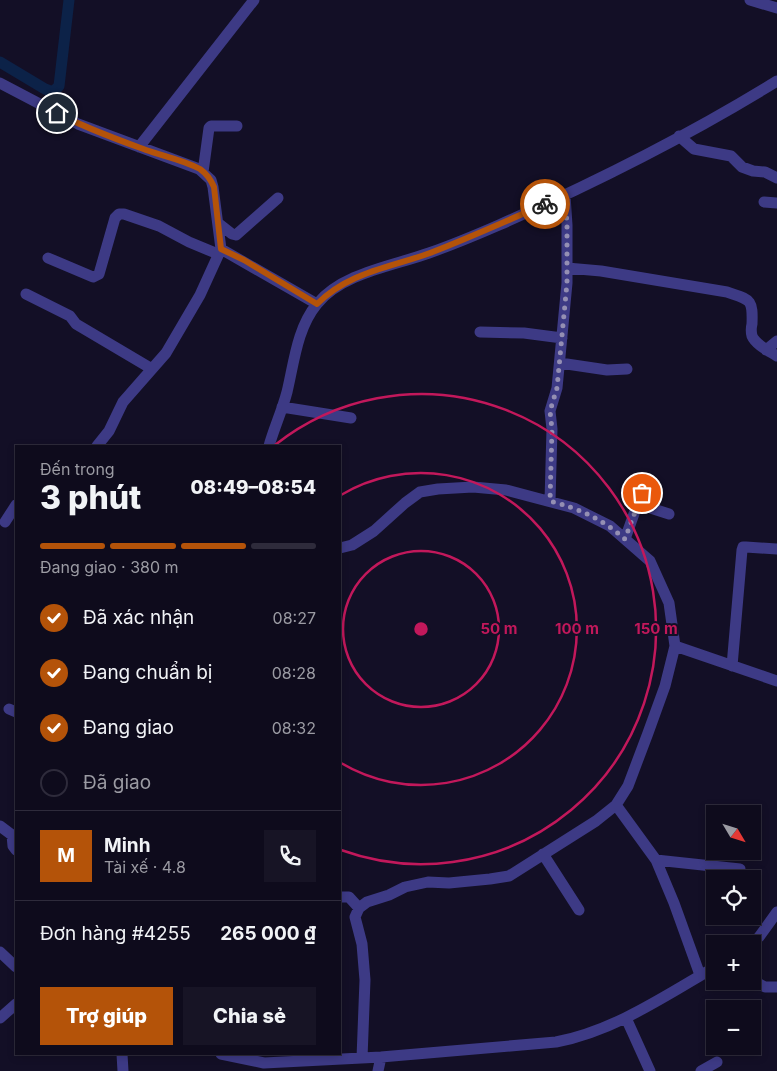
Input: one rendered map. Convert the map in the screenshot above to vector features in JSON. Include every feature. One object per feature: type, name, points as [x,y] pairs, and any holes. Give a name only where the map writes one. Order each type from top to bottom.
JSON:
[{"type":"street","points":[[138,147],[254,0]]},
{"type":"street","points":[[756,1],[777,8]]},
{"type":"street","points":[[269,445],[282,407],[299,340],[307,319],[317,304],[329,292],[356,277],[429,253],[497,226],[595,181],[777,81]]},
{"type":"street","points":[[0,83],[78,124],[189,164],[203,172],[211,180],[214,187],[220,251],[195,303],[166,353],[123,402],[109,431],[98,445]]},
{"type":"street","points":[[203,172],[209,128],[211,126],[236,126]]},
{"type":"street","points":[[679,136],[694,149],[731,156],[742,167],[753,171],[765,172],[777,178]]},
{"type":"street","points":[[550,501],[552,429],[550,411],[557,388],[567,268],[565,195]]},
{"type":"street","points":[[218,223],[236,235],[278,198]]},
{"type":"street","points":[[764,202],[777,203]]},
{"type":"street","points":[[48,258],[94,277],[97,276],[115,218],[119,214],[124,214],[159,226],[189,242],[244,260],[317,304]]},
{"type":"street","points":[[567,268],[602,270],[727,292],[744,298],[750,302],[752,308],[751,334],[766,350],[777,356]]},
{"type":"street","points":[[26,294],[70,316],[76,324],[152,369]]},
{"type":"street","points":[[480,332],[524,333],[562,338]]},
{"type":"street","points":[[766,350],[777,341]]},
{"type":"street","points":[[560,362],[607,370],[627,369]]},
{"type":"street","points":[[282,407],[351,418]]},
{"type":"street","points":[[625,539],[645,483]]},
{"type":"street","points":[[341,548],[352,545],[374,531],[420,492],[473,487],[506,490],[574,508],[610,526],[650,561],[669,602],[674,646],[665,686],[628,786],[616,805],[596,821],[509,876],[449,882],[428,882],[405,887],[389,895],[367,902],[359,908],[355,917],[362,944],[365,980],[362,1058]]},
{"type":"street","points":[[638,504],[669,514]]},
{"type":"street","points":[[5,522],[15,507]]},
{"type":"street","points":[[732,666],[743,547],[777,549]]},
{"type":"street","points":[[674,646],[777,681]]},
{"type":"street","points":[[616,805],[656,860],[700,975]]},
{"type":"street","points":[[0,826],[12,835],[15,849]]},
{"type":"street","points":[[543,854],[579,910]]},
{"type":"street","points":[[656,860],[740,869]]},
{"type":"street","points":[[341,897],[349,897],[359,908]]},
{"type":"street","points":[[760,935],[777,912]]},
{"type":"street","points":[[0,952],[15,965]]},
{"type":"street","points":[[224,1055],[264,1064],[380,1057],[556,1042],[582,1035],[626,1018],[706,971]]},
{"type":"street","points":[[761,985],[777,988]]},
{"type":"street","points":[[0,1018],[15,1005]]},
{"type":"street","points":[[626,1018],[650,1071]]},
{"type":"street","points":[[122,1055],[123,1071]]},
{"type":"street","points":[[378,1071],[380,1057]]},
{"type":"street","points":[[701,1071],[717,1062]]},
{"type":"waterway","points":[[0,62],[53,92],[59,86],[69,0]]},
{"type":"way so far","points":[[545,204],[565,195],[567,283],[557,388],[550,411],[552,429],[550,501],[574,508],[593,517],[610,526],[625,539],[642,493]]},
{"type":"route","points":[[57,113],[78,124],[145,150],[189,164],[206,174],[214,187],[221,249],[244,260],[317,304],[329,292],[356,277],[429,253],[497,226],[545,204]]}]
